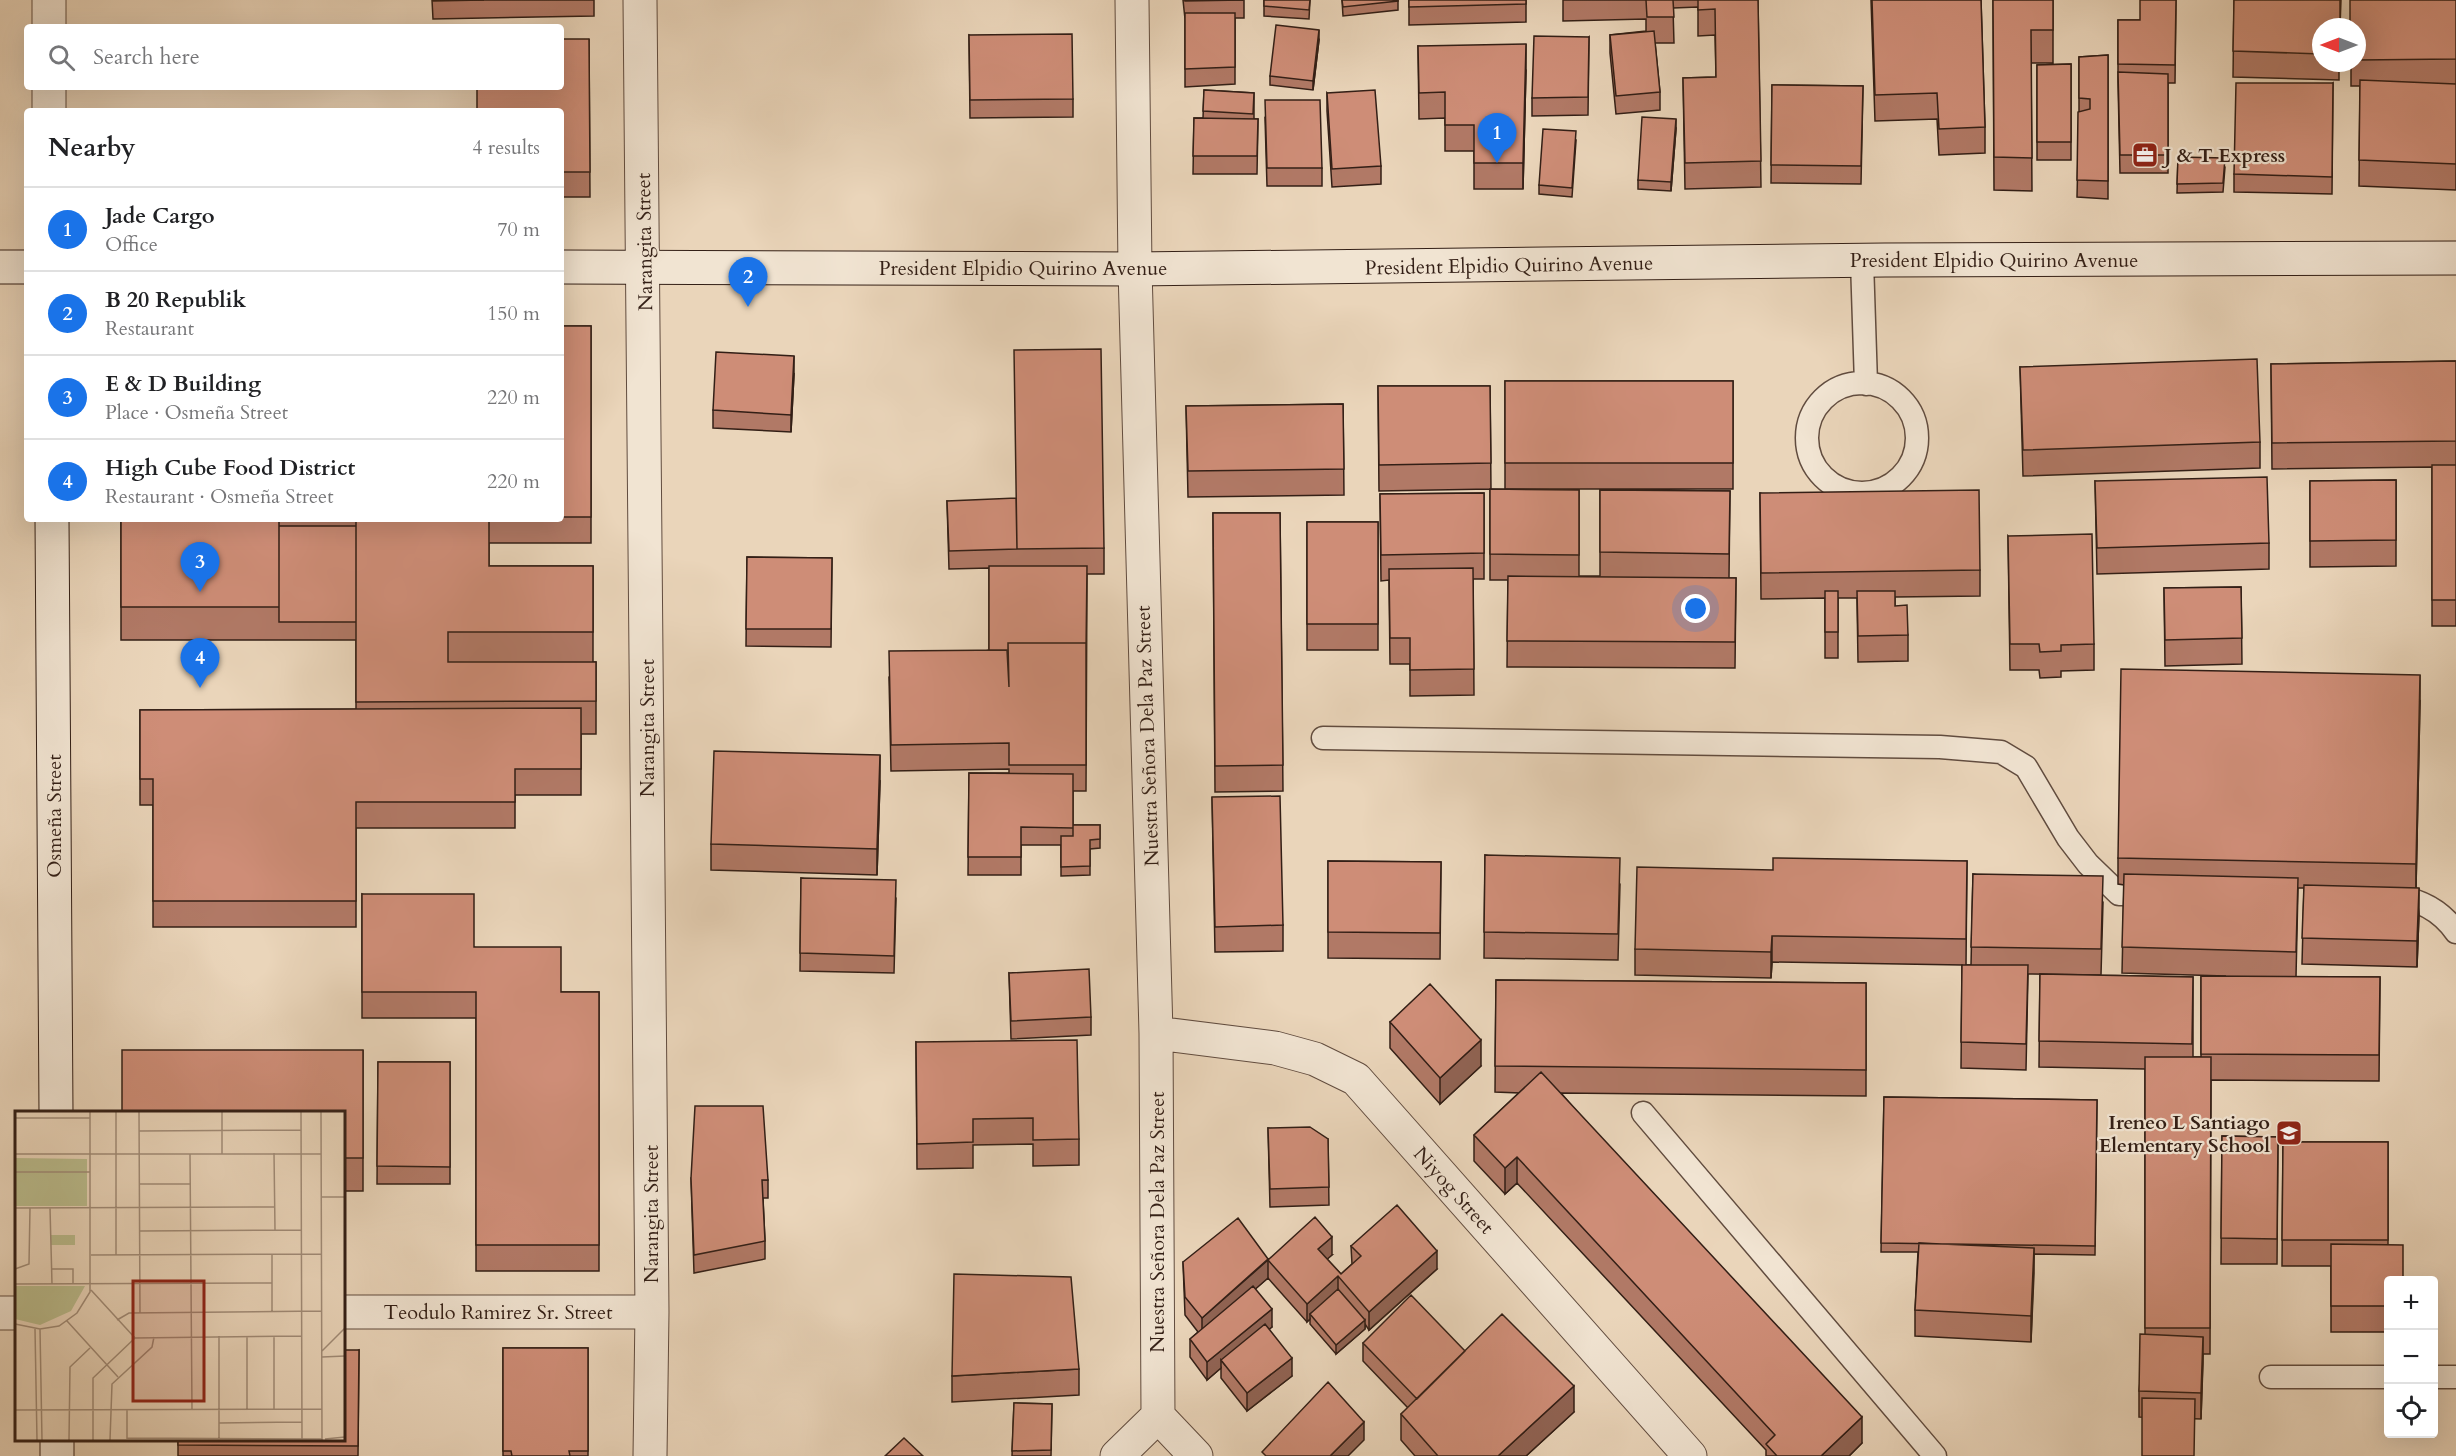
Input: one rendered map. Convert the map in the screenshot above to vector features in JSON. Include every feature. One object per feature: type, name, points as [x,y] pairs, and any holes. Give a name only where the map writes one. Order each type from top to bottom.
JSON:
[{"type":"street","points":[[49,0],[49,24]]},
{"type":"street","name":"Narangita Street","points":[[640,0],[652,1312],[650,1456]]},
{"type":"street","name":"Nuestra Señora Dela Paz Street","points":[[1132,0],[1135,268],[1155,1033],[1158,1416]]},
{"type":"street","points":[[49,90],[49,108]]},
{"type":"street","name":"President Elpidio Quirino Avenue","points":[[564,267],[1135,268],[2456,258]]},
{"type":"street","points":[[0,267],[24,267]]},
{"type":"street","name":"Osmeña Street","points":[[52,522],[56,1111]]},
{"type":"street","name":"Niyog Street","points":[[1155,1033],[1275,1047],[1315,1059],[1356,1079],[1690,1456]]},
{"type":"street","name":"Teodulo Ramirez Sr. Street","points":[[345,1312],[652,1312]]},
{"type":"street","points":[[1117,1456],[1158,1416],[1196,1456]]},
{"type":"lane","points":[[1862,261],[1866,384]]},
{"type":"lane","points":[[1866,384],[1884,387],[1902,399],[1914,418],[1917,440],[1912,462],[1899,480],[1880,491],[1858,494],[1837,489],[1820,475],[1809,455],[1806,438],[1810,417],[1823,399],[1841,386],[1866,384]]},
{"type":"lane","points":[[1323,738],[1940,747],[2001,752],[2026,767],[2068,838],[2088,864],[2119,894],[2177,894]]},
{"type":"lane","points":[[2364,895],[2401,897],[2434,908],[2456,932]]},
{"type":"lane","points":[[1643,1113],[1925,1453]]},
{"type":"lane","points":[[2271,1377],[2384,1377]]},
{"type":"lane","points":[[2438,1377],[2456,1377]]},
{"type":"building","points":[[433,0],[484,0],[433,1]]},
{"type":"building","points":[[1185,0],[1243,0],[1185,1]]},
{"type":"building","points":[[1264,0],[1310,0],[1309,10],[1264,6]]},
{"type":"building","points":[[1342,0],[1398,0],[1398,1],[1343,7]]},
{"type":"building","points":[[1409,0],[1526,0],[1526,4],[1409,7]]},
{"type":"building","points":[[1646,0],[1673,0],[1674,17],[1647,17]]},
{"type":"building","points":[[1698,0],[1758,0],[1761,161],[1685,163],[1683,78],[1716,77],[1715,9],[1698,10]]},
{"type":"building","points":[[1872,0],[1981,0],[1985,127],[1939,129],[1937,93],[1875,95]]},
{"type":"building","points":[[1993,0],[2053,0],[2053,30],[2031,30],[2032,158],[1994,157]]},
{"type":"building","points":[[2140,0],[2176,0],[2175,65],[2118,64],[2118,20],[2140,20]]},
{"type":"building","points":[[2234,0],[2340,0],[2340,18],[2312,18],[2312,54],[2233,51]]},
{"type":"building","points":[[2350,0],[2456,0],[2456,59],[2366,60],[2366,18],[2350,18]]},
{"type":"building","points":[[1185,13],[1235,13],[1235,67],[1185,69]]},
{"type":"building","points":[[1276,25],[1319,30],[1313,81],[1270,76]]},
{"type":"building","points":[[1654,31],[1660,92],[1616,96],[1610,35]]},
{"type":"building","points":[[1072,34],[1073,99],[970,100],[969,35]]},
{"type":"building","points":[[1534,36],[1589,37],[1588,97],[1532,98]]},
{"type":"building","points":[[564,39],[589,39],[590,172],[564,172],[564,108],[477,108],[477,90],[564,90]]},
{"type":"building","points":[[1526,44],[1523,163],[1474,163],[1474,125],[1445,125],[1445,92],[1419,93],[1418,46]]},
{"type":"building","points":[[2108,55],[2108,181],[2077,180],[2078,112],[2090,109],[2090,99],[2079,98],[2079,57]]},
{"type":"building","points":[[2071,64],[2071,142],[2037,142],[2037,65]]},
{"type":"building","points":[[2118,72],[2168,74],[2168,155],[2120,155]]},
{"type":"building","points":[[2360,80],[2456,84],[2456,164],[2359,160]]},
{"type":"building","points":[[2236,83],[2333,83],[2332,177],[2234,174]]},
{"type":"building","points":[[1772,85],[1863,86],[1861,166],[1771,165]]},
{"type":"building","points":[[1204,90],[1254,93],[1253,114],[1203,111]]},
{"type":"building","points":[[1375,90],[1381,166],[1332,169],[1327,93]]},
{"type":"building","points":[[1265,100],[1320,100],[1322,168],[1267,168]]},
{"type":"building","points":[[1642,117],[1676,119],[1671,182],[1638,180]]},
{"type":"building","points":[[1194,118],[1258,119],[1257,156],[1193,156]]},
{"type":"building","points":[[1543,129],[1576,131],[1572,188],[1539,185]]},
{"type":"building","points":[[2178,157],[2225,158],[2223,183],[2177,184]]},
{"type":"building","points":[[564,326],[591,326],[591,517],[564,517]]},
{"type":"building","points":[[1101,349],[1104,548],[1017,549],[1014,350]]},
{"type":"building","points":[[716,352],[794,356],[791,415],[713,410]]},
{"type":"building","points":[[2257,359],[2260,442],[2023,450],[2020,367]]},
{"type":"building","points":[[2456,361],[2456,441],[2272,443],[2271,364]]},
{"type":"building","points":[[1505,381],[1733,381],[1733,463],[1505,463]]},
{"type":"building","points":[[1378,386],[1490,386],[1491,463],[1379,465]]},
{"type":"building","points":[[1343,404],[1344,469],[1188,471],[1186,406]]},
{"type":"building","points":[[2432,465],[2456,465],[2456,600],[2432,600]]},
{"type":"building","points":[[2267,477],[2269,543],[2097,548],[2095,481]]},
{"type":"building","points":[[2396,480],[2396,540],[2310,541],[2310,481]]},
{"type":"building","points":[[1490,489],[1579,490],[1579,555],[1490,554]]},
{"type":"building","points":[[1600,490],[1730,491],[1729,554],[1600,552]]},
{"type":"building","points":[[1979,490],[1980,570],[1761,573],[1760,493]]},
{"type":"building","points":[[1484,493],[1484,553],[1381,555],[1380,494]]},
{"type":"building","points":[[1016,498],[1017,549],[949,551],[947,501]]},
{"type":"building","points":[[1213,513],[1280,513],[1283,765],[1215,766]]},
{"type":"building","points":[[121,522],[279,522],[279,607],[121,607]]},
{"type":"building","points":[[356,522],[489,522],[489,566],[593,566],[593,632],[448,632],[448,662],[596,662],[596,701],[356,702]]},
{"type":"building","points":[[1307,522],[1378,522],[1378,624],[1307,624]]},
{"type":"building","points":[[279,526],[356,526],[356,622],[279,622]]},
{"type":"building","points":[[2092,534],[2094,644],[2061,645],[2061,651],[2040,652],[2039,644],[2010,644],[2008,536]]},
{"type":"building","points":[[747,557],[832,558],[831,629],[746,629]]},
{"type":"building","points":[[989,566],[1087,566],[1086,651],[1086,643],[1008,643],[1008,650],[989,650]]},
{"type":"building","points":[[1473,568],[1474,669],[1410,670],[1410,638],[1390,638],[1389,569]]},
{"type":"building","points":[[1508,576],[1736,578],[1735,642],[1507,641]]},
{"type":"building","points":[[2241,587],[2242,638],[2165,640],[2164,588]]},
{"type":"building","points":[[1825,591],[1838,591],[1838,632],[1825,632]]},
{"type":"building","points":[[1857,591],[1895,591],[1895,606],[1907,605],[1908,635],[1858,636]]},
{"type":"building","points":[[1008,643],[1086,643],[1086,765],[1009,765],[1009,743],[891,745],[889,651],[1007,650],[1009,687]]},
{"type":"building","points":[[2121,669],[2420,675],[2416,864],[2118,858]]},
{"type":"building","points":[[581,708],[581,769],[515,769],[515,802],[356,802],[356,901],[153,901],[153,779],[140,779],[140,710]]},
{"type":"building","points":[[714,751],[880,755],[877,849],[711,844]]},
{"type":"building","points":[[969,773],[1073,774],[1073,828],[1021,827],[1021,857],[968,857]]},
{"type":"building","points":[[1280,796],[1283,925],[1215,927],[1212,797]]},
{"type":"building","points":[[1073,825],[1100,825],[1100,839],[1090,840],[1090,866],[1061,867],[1061,836],[1073,836]]},
{"type":"building","points":[[1485,855],[1620,858],[1618,934],[1484,932]]},
{"type":"building","points":[[1773,858],[1967,861],[1966,939],[1772,936],[1771,952],[1635,949],[1637,867],[1773,870]]},
{"type":"building","points":[[1328,861],[1441,862],[1440,933],[1328,932]]},
{"type":"building","points":[[1973,874],[2103,876],[2101,949],[1971,947]]},
{"type":"building","points":[[2124,874],[2298,878],[2296,952],[2122,947]]},
{"type":"building","points":[[801,878],[896,880],[894,956],[800,953]]},
{"type":"building","points":[[2304,885],[2419,888],[2417,941],[2302,938]]},
{"type":"building","points":[[362,894],[474,894],[474,947],[561,947],[561,992],[599,992],[599,1245],[476,1245],[476,992],[362,992]]},
{"type":"building","points":[[1962,965],[2028,965],[2026,1044],[1961,1042]]},
{"type":"building","points":[[1089,969],[1091,1017],[1011,1021],[1009,973]]},
{"type":"building","points":[[2040,974],[2193,977],[2192,1044],[2039,1041]]},
{"type":"building","points":[[2201,976],[2380,977],[2379,1055],[2201,1054]]},
{"type":"building","points":[[1496,980],[1866,983],[1866,1070],[1495,1066]]},
{"type":"building","points":[[1430,984],[1481,1040],[1440,1078],[1390,1022]]},
{"type":"building","points":[[1077,1040],[1079,1139],[1033,1140],[1033,1118],[973,1119],[973,1142],[917,1144],[916,1042]]},
{"type":"building","points":[[122,1050],[363,1050],[363,1158],[345,1158],[345,1111],[122,1111]]},
{"type":"building","points":[[2145,1057],[2211,1057],[2210,1328],[2145,1328]]},
{"type":"building","points":[[378,1062],[450,1062],[450,1167],[377,1166]]},
{"type":"building","points":[[1541,1072],[1862,1417],[1821,1456],[1777,1456],[1766,1444],[1775,1435],[1517,1157],[1505,1168],[1474,1135]]},
{"type":"building","points":[[1884,1097],[2097,1100],[2095,1246],[1881,1243]]},
{"type":"building","points":[[695,1106],[763,1106],[768,1180],[762,1180],[765,1241],[694,1255],[691,1178]]},
{"type":"building","points":[[1310,1127],[1328,1139],[1329,1187],[1270,1189],[1268,1128]]},
{"type":"building","points":[[2222,1136],[2278,1137],[2277,1239],[2221,1238]]},
{"type":"building","points":[[2283,1142],[2388,1142],[2388,1240],[2282,1240]]},
{"type":"building","points":[[1397,1205],[1437,1251],[1369,1312],[1338,1276],[1307,1304],[1268,1260],[1315,1217],[1332,1237],[1318,1249],[1341,1274],[1361,1256],[1351,1246]]},
{"type":"building","points":[[1238,1218],[1268,1259],[1202,1318],[1185,1297],[1183,1262]]},
{"type":"building","points":[[1919,1243],[2034,1248],[2031,1316],[1915,1310]]},
{"type":"building","points":[[2331,1244],[2403,1245],[2403,1276],[2384,1276],[2384,1306],[2331,1306]]},
{"type":"building","points":[[954,1274],[1071,1277],[1079,1369],[952,1376]]},
{"type":"building","points":[[1253,1286],[1272,1309],[1207,1362],[1190,1339]]},
{"type":"building","points":[[1338,1289],[1365,1320],[1336,1345],[1310,1314]]},
{"type":"building","points":[[1411,1295],[1465,1351],[1417,1399],[1363,1343]]},
{"type":"building","points":[[1502,1314],[1574,1386],[1498,1456],[1438,1456],[1401,1414]]},
{"type":"building","points":[[1265,1324],[1292,1358],[1247,1393],[1221,1360]]},
{"type":"building","points":[[2140,1334],[2203,1337],[2201,1393],[2139,1391]]},
{"type":"building","points":[[503,1348],[588,1348],[588,1451],[569,1451],[570,1456],[512,1456],[511,1451],[503,1451]]},
{"type":"building","points":[[345,1350],[359,1350],[358,1446],[178,1445],[178,1441],[345,1441]]},
{"type":"building","points":[[1328,1382],[1364,1422],[1330,1456],[1266,1456],[1262,1452]]},
{"type":"building","points":[[2142,1398],[2195,1399],[2194,1456],[2142,1456]]},
{"type":"building","points":[[1014,1403],[1052,1404],[1051,1450],[1012,1451]]},
{"type":"building","points":[[904,1438],[923,1456],[885,1456]]},
{"type":"place","name":"J & T Express","points":[[2145,155]]},
{"type":"place","name":"Jade Cargo","points":[[1497,163]]},
{"type":"place","name":"B 20 Republik","points":[[748,307]]},
{"type":"place","name":"E & D Building","points":[[200,592]]},
{"type":"place","name":"High Cube Food District","points":[[200,688]]},
{"type":"place","name":"Ireneo L Santiago Elementary School","points":[[2289,1133]]}]
